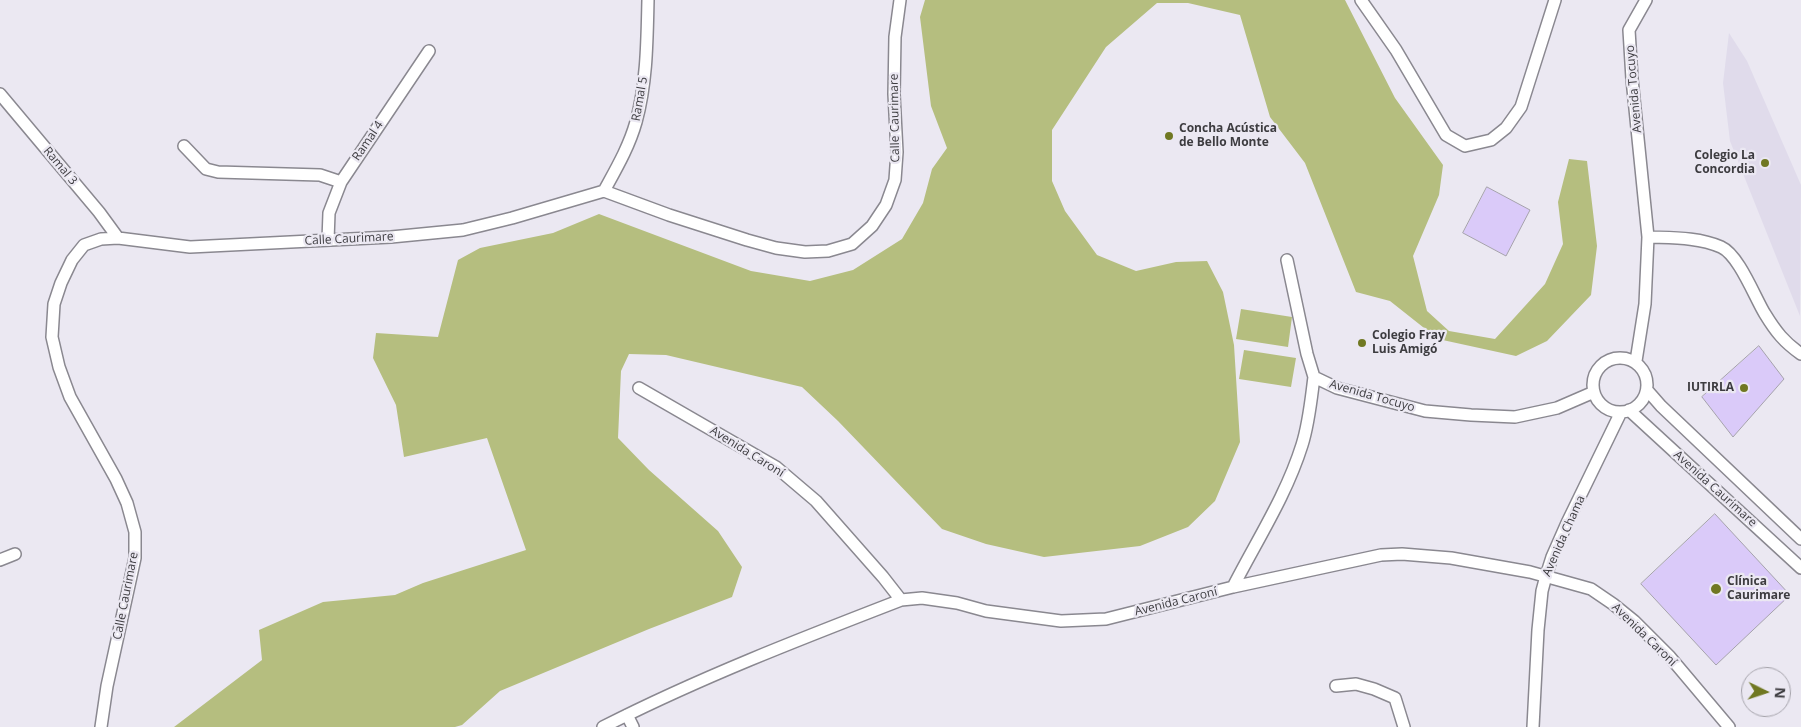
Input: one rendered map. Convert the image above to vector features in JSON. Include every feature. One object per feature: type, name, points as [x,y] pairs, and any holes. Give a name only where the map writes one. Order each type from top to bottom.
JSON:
[{"type":"street","name":"Ramal 5","points":[[604,191],[624,155],[636,122],[648,45],[648,0]]},
{"type":"street","name":"Calle Caurimare","points":[[101,727],[135,558],[135,532],[127,503],[116,479],[70,398],[59,367],[52,336],[54,304],[61,283],[72,260],[84,245],[101,239],[118,238],[190,247],[391,237],[463,230],[604,191],[669,215],[776,248],[805,252],[828,251],[852,244],[872,226],[886,205],[895,180],[897,152],[894,66],[895,37],[900,0]]},
{"type":"street","points":[[1360,0],[1396,50],[1446,135],[1465,146],[1491,140],[1506,128],[1521,107],[1555,0]]},
{"type":"street","name":"Avenida Tocuyo","points":[[1636,362],[1646,304],[1648,237],[1629,30],[1646,0]]},
{"type":"street","name":"Ramal 4","points":[[328,240],[329,213],[341,182],[429,50]]},
{"type":"street","name":"Ramal 3","points":[[0,94],[99,212],[118,238]]},
{"type":"street","points":[[184,146],[206,169],[218,172],[320,174],[341,182]]},
{"type":"street","points":[[1648,237],[1703,242],[1723,248],[1742,270],[1764,314],[1786,344],[1801,354]]},
{"type":"street","points":[[1287,260],[1307,354],[1314,377]]},
{"type":"street","points":[[1628,357],[1636,362],[1644,371],[1647,380],[1647,390],[1645,398],[1640,405],[1625,411],[1605,407],[1598,401],[1594,392],[1593,382],[1595,373],[1609,359],[1628,357]]},
{"type":"street","name":"Avenida Tocuyo","points":[[1233,587],[1270,521],[1288,483],[1303,444],[1314,377],[1337,388],[1425,411],[1471,415],[1515,417],[1557,408],[1594,392]]},
{"type":"street","name":"Avenida Caroní","points":[[639,388],[776,467],[816,501],[901,600],[922,598],[956,603],[986,611],[1060,621],[1106,619],[1233,587],[1381,555],[1402,554],[1451,558],[1546,576],[1591,589],[1634,621],[1670,656],[1729,727]]},
{"type":"street","name":"Avenida Caurimare","points":[[1647,390],[1801,539]]},
{"type":"street","name":"Avenida Caurimare","points":[[1625,411],[1801,568]]},
{"type":"street","name":"Avenida Chama","points":[[1533,727],[1538,630],[1542,592],[1546,576],[1567,523],[1625,411]]},
{"type":"street","points":[[0,560],[14,554]]},
{"type":"street","points":[[603,727],[755,658],[901,600]]},
{"type":"street","points":[[1336,686],[1356,684],[1395,698],[1404,727]]},
{"type":"street","points":[[627,715],[633,727]]},
{"type":"shaded area","name":"Colegio La Concordia","points":[[1729,33],[1747,61],[1801,185],[1800,316],[1730,141],[1723,83]]},
{"type":"green space","points":[[925,0],[1345,0],[1395,98],[1443,165],[1439,195],[1413,256],[1427,311],[1449,331],[1495,339],[1545,284],[1563,244],[1558,202],[1569,159],[1587,161],[1597,246],[1591,295],[1547,341],[1516,356],[1438,339],[1390,301],[1356,292],[1305,163],[1270,117],[1240,15],[1188,3],[1157,3],[1106,47],[1052,130],[1052,181],[1065,211],[1097,255],[1136,271],[1176,262],[1207,261],[1223,292],[1234,345],[1240,442],[1215,501],[1188,527],[1140,546],[1044,557],[986,544],[942,529],[838,421],[802,387],[666,355],[629,354],[621,371],[618,438],[649,470],[718,531],[742,567],[732,597],[649,629],[500,691],[462,725],[455,727],[174,727],[262,660],[259,630],[323,602],[395,595],[423,583],[526,550],[487,438],[404,457],[396,405],[373,358],[376,333],[438,337],[458,260],[480,248],[553,233],[599,214],[751,271],[810,281],[853,270],[902,239],[923,203],[932,169],[947,148],[931,106],[920,17]]},
{"type":"green space","points":[[1241,309],[1292,317],[1288,347],[1236,339]]},
{"type":"green space","points":[[1244,350],[1296,358],[1291,387],[1239,379]]},
{"type":"building","points":[[1487,187],[1530,210],[1506,256],[1463,233]]},
{"type":"building","name":"IUTIRLA","points":[[1759,346],[1784,379],[1733,437],[1702,397]]},
{"type":"building","name":"Clínica Caurimare","points":[[1715,514],[1790,595],[1716,665],[1641,584]]},
{"type":"place","name":"Concha Acústica de Bello Monte","points":[[1169,136]]},
{"type":"place","name":"Colegio La Concordia","points":[[1765,163]]},
{"type":"place","name":"Colegio Fray Luis Amigó","points":[[1362,343]]},
{"type":"place","name":"IUTIRLA","points":[[1744,388]]},
{"type":"place","name":"Clínica Caurimare","points":[[1716,589]]}]
